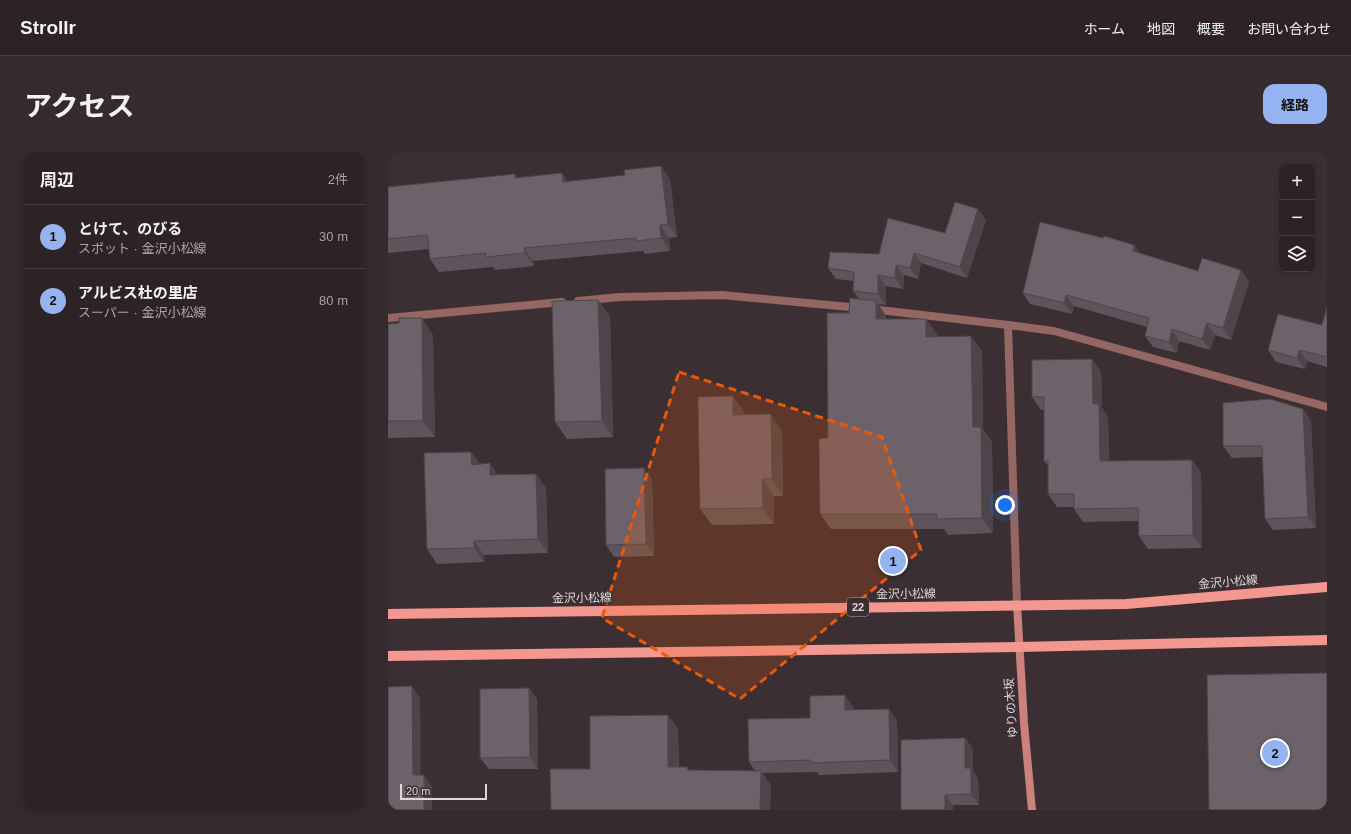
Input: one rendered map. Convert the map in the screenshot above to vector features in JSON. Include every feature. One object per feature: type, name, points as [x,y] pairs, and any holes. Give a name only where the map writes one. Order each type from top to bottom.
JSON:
[{"type":"main road","name":"金沢小松線","points":[[388,614],[1126,604],[1327,587]]},
{"type":"main road","points":[[388,656],[1019,648],[1327,640]]},
{"type":"street","points":[[388,318],[620,297],[722,295],[841,305],[1054,331],[1327,407]]},
{"type":"street","points":[[1008,325],[1017,605]]},
{"type":"street","name":"ゆりの木坂","points":[[1017,605],[1024,723],[1032,810]]},
{"type":"highlighted area","points":[[679,372],[882,437],[921,550],[740,699],[602,618]]},
{"type":"building","points":[[661,166],[668,224],[660,225],[661,238],[636,241],[636,238],[524,248],[525,253],[486,257],[486,253],[430,259],[427,235],[388,239],[388,187],[515,174],[515,178],[562,173],[563,182],[625,175],[624,170]]},
{"type":"building","points":[[955,202],[978,209],[960,267],[914,253],[910,268],[896,265],[895,278],[878,275],[878,294],[853,291],[854,272],[828,268],[830,252],[879,254],[888,218],[945,233]]},
{"type":"building","points":[[1040,222],[1103,238],[1104,236],[1134,245],[1133,251],[1198,271],[1202,258],[1241,270],[1223,328],[1207,323],[1202,339],[1172,329],[1169,342],[1145,336],[1149,318],[1066,295],[1064,303],[1023,293]]},
{"type":"building","points":[[850,298],[876,301],[876,319],[926,319],[926,337],[971,336],[973,427],[981,427],[982,518],[937,519],[937,514],[820,514],[819,439],[828,438],[827,313],[849,313]]},
{"type":"building","points":[[598,300],[602,421],[555,422],[552,301]]},
{"type":"building","points":[[1327,307],[1327,357],[1299,350],[1297,358],[1268,350],[1278,314],[1322,325]]},
{"type":"building","points":[[399,318],[422,318],[423,421],[388,421],[388,324],[399,323]]},
{"type":"building","points":[[1092,359],[1093,404],[1099,404],[1100,461],[1192,460],[1193,535],[1139,536],[1138,508],[1074,509],[1074,494],[1048,494],[1048,461],[1044,461],[1044,397],[1032,397],[1032,360]]},
{"type":"building","points":[[733,396],[733,415],[771,414],[772,479],[762,479],[763,508],[700,509],[698,397]]},
{"type":"building","points":[[1270,399],[1303,409],[1308,517],[1265,519],[1262,446],[1223,446],[1223,403]]},
{"type":"building","points":[[471,452],[472,465],[490,463],[490,475],[536,474],[538,539],[474,541],[474,548],[427,549],[424,453]]},
{"type":"building","points":[[644,468],[646,544],[606,545],[605,469]]},
{"type":"building","points":[[1327,673],[1327,810],[1209,810],[1207,675]]},
{"type":"building","points":[[412,686],[413,775],[424,775],[424,810],[388,810],[388,687]]},
{"type":"building","points":[[529,688],[530,757],[480,758],[480,689]]},
{"type":"building","points":[[845,695],[845,710],[889,709],[890,760],[811,763],[811,760],[749,762],[748,719],[810,718],[810,696]]},
{"type":"building","points":[[668,715],[668,767],[687,767],[687,770],[761,771],[760,810],[551,810],[550,769],[590,769],[590,716]]},
{"type":"building","points":[[965,738],[965,768],[971,768],[971,794],[945,795],[945,810],[901,810],[901,740]]},
{"type":"place","name":"とけて、のびる","points":[[893,561]]},
{"type":"place","name":"アルビス杜の里店","points":[[1275,753]]}]
